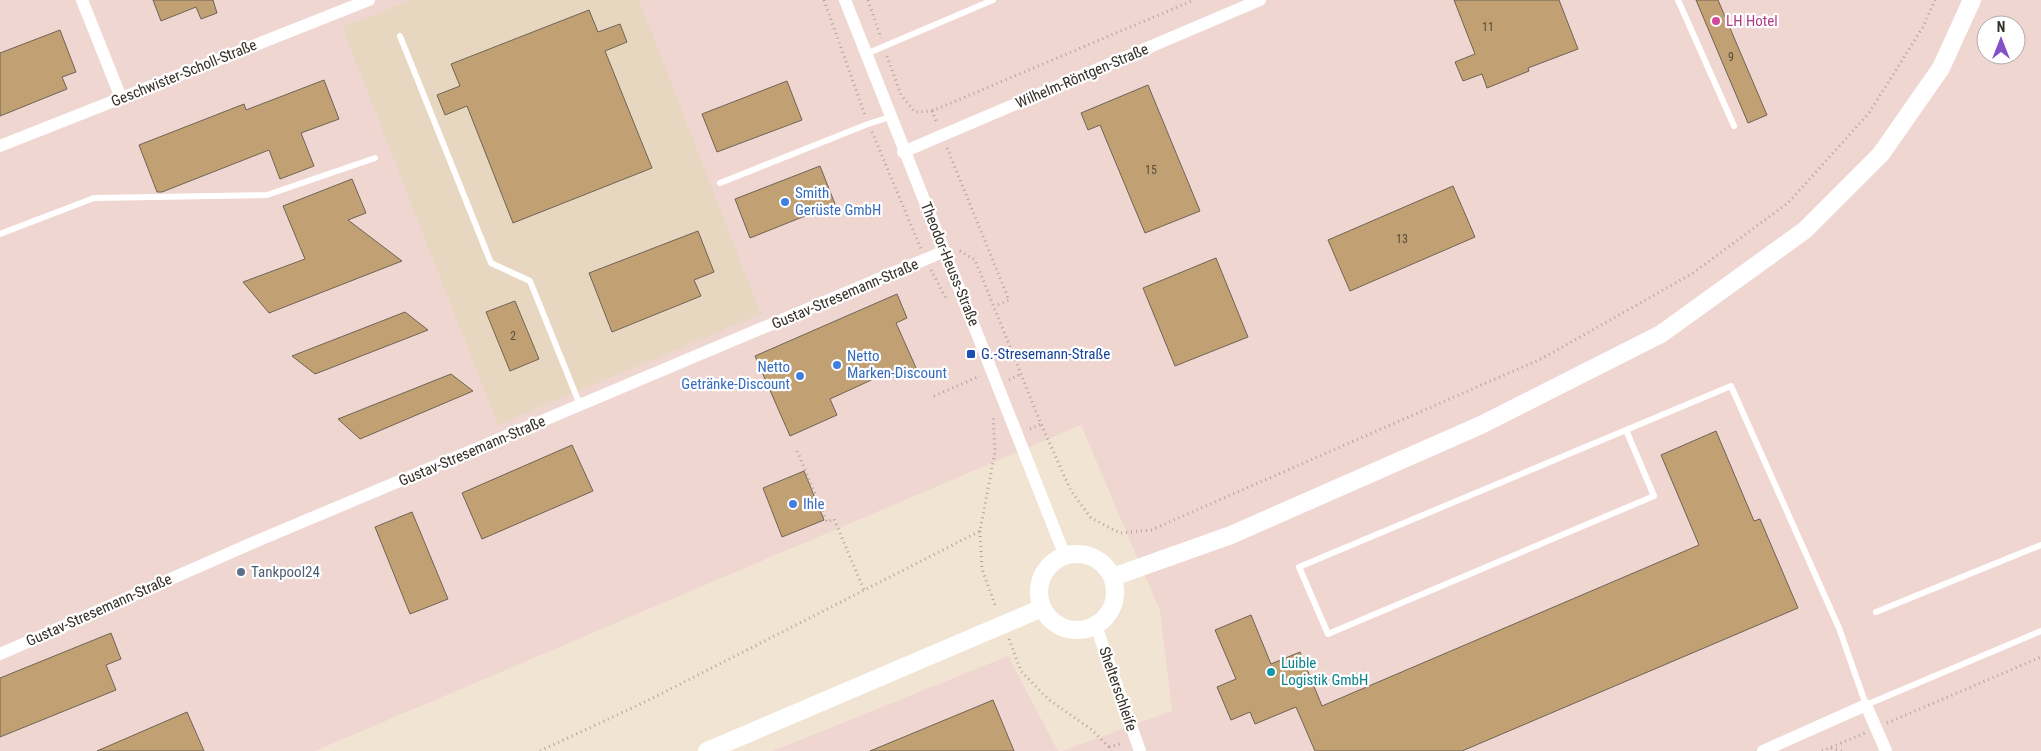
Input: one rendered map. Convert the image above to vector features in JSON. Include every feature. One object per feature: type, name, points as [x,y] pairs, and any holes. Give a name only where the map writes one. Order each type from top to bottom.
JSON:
[{"type":"main road","points":[[1113,577],[1231,535],[1481,425],[1661,334],[1805,230],[1881,154],[1940,68],[1972,0]]},
{"type":"main road","points":[[1079,554],[1093,557],[1105,565],[1113,577],[1116,591],[1114,605],[1107,617],[1096,626],[1080,631],[1065,629],[1051,621],[1042,608],[1038,596],[1042,577],[1054,562],[1065,556],[1079,554]]},
{"type":"main road","points":[[707,751],[1042,608]]},
{"type":"street","points":[[82,0],[120,98]]},
{"type":"street","name":"Geschwister-Scholl-Straße","points":[[0,146],[369,0]]},
{"type":"street","name":"Theodor-Heuss-Straße","points":[[845,0],[903,152],[945,251],[1065,556]]},
{"type":"street","name":"Wilhelm-Röntgen-Straße","points":[[903,152],[1260,0]]},
{"type":"street","name":"Gustav-Stresemann-Straße","points":[[0,654],[250,544],[945,251]]},
{"type":"street","name":"Shelterschleife","points":[[1096,626],[1140,751]]},
{"type":"street","points":[[1763,751],[1866,706],[1886,751]]},
{"type":"lane","points":[[866,54],[992,0]]},
{"type":"lane","points":[[1678,0],[1734,126]]},
{"type":"lane","points":[[400,36],[491,264],[530,280],[580,405]]},
{"type":"lane","points":[[720,183],[890,117]]},
{"type":"lane","points":[[0,234],[94,198],[267,195],[375,158]]},
{"type":"lane","points":[[1626,430],[1654,496],[1328,634],[1299,567],[1731,386],[1839,628],[1866,706],[2041,631]]},
{"type":"lane","points":[[1876,612],[2041,544]]},
{"type":"path","points":[[824,0],[868,124],[926,260],[947,301]]},
{"type":"path","points":[[868,0],[901,95],[915,112],[932,111],[1194,0]]},
{"type":"path","points":[[945,251],[958,250],[975,260],[1041,424],[1071,491],[1090,518],[1120,533],[1151,530],[1543,358],[1693,272],[1788,203],[1869,113],[1923,27],[1935,0]]},
{"type":"path","points":[[932,111],[1009,300],[995,306]]},
{"type":"path","points":[[978,368],[988,392],[1021,374]]},
{"type":"path","points":[[934,396],[981,376]]},
{"type":"path","points":[[993,414],[995,452],[980,531],[982,569],[996,608]]},
{"type":"path","points":[[797,451],[827,522],[834,519],[864,590]]},
{"type":"path","points":[[540,751],[649,700],[980,531]]},
{"type":"path","points":[[1009,638],[1021,670],[1048,699],[1092,730],[1109,747],[1110,751]]},
{"type":"path","points":[[1822,751],[2041,657]]},
{"type":"path","points":[[1830,747],[1842,751]]},
{"type":"shaded area","points":[[0,0],[2041,0],[2041,751],[1062,751],[1172,711],[1160,611],[1081,425],[315,751],[0,751]]},
{"type":"shaded area","points":[[412,0],[639,0],[761,314],[498,425],[342,27]]},
{"type":"shaded area","points":[[1008,656],[1058,751],[773,751]]},
{"type":"building","points":[[153,0],[213,0],[217,13],[201,19],[196,7],[161,21]]},
{"type":"building","points":[[1454,0],[1559,0],[1578,49],[1528,68],[1529,71],[1487,88],[1482,74],[1463,81],[1455,62],[1475,54]]},
{"type":"building","points":[[1696,0],[1718,0],[1767,115],[1748,123]]},
{"type":"building","points":[[589,10],[598,32],[620,24],[627,42],[605,51],[652,168],[513,223],[467,106],[445,115],[437,95],[460,86],[451,64]]},
{"type":"building","points":[[60,30],[76,72],[62,77],[67,89],[0,116],[0,53]]},
{"type":"building","points":[[324,80],[339,119],[301,133],[314,166],[280,179],[269,150],[162,192],[157,192],[139,145],[244,104],[246,110]]},
{"type":"building","points":[[787,81],[802,120],[717,152],[702,114]]},
{"type":"building","points":[[1148,85],[1200,211],[1145,233],[1100,125],[1088,130],[1081,113]]},
{"type":"building","name":"Smith Gerüste GmbH","points":[[820,166],[835,204],[750,238],[735,199]]},
{"type":"building","points":[[352,179],[366,213],[348,220],[402,261],[269,313],[243,282],[305,259],[283,206]]},
{"type":"building","points":[[1453,186],[1475,237],[1350,291],[1328,240]]},
{"type":"building","points":[[698,231],[714,272],[694,280],[701,296],[612,332],[589,273]]},
{"type":"building","points":[[1216,258],[1248,337],[1175,366],[1143,288]]},
{"type":"building","name":"Netto Marken-Discount","points":[[897,294],[907,318],[896,323],[917,370],[895,380],[891,371],[830,399],[837,415],[790,436],[755,356]]},
{"type":"building","points":[[515,301],[539,359],[510,371],[486,312]]},
{"type":"building","points":[[405,312],[428,330],[315,374],[292,356]]},
{"type":"building","points":[[451,374],[473,391],[360,439],[338,419]]},
{"type":"building","points":[[1716,431],[1754,521],[1760,519],[1798,608],[1462,751],[1315,751],[1296,707],[1255,724],[1250,712],[1231,720],[1217,687],[1236,679],[1215,630],[1251,615],[1271,664],[1300,652],[1322,706],[1699,545],[1661,455]]},
{"type":"building","points":[[572,445],[593,491],[482,539],[462,493]]},
{"type":"building","name":"Ihle","points":[[804,471],[824,520],[782,537],[763,488]]},
{"type":"building","points":[[412,512],[448,599],[410,614],[375,527]]},
{"type":"building","points":[[111,633],[121,659],[106,665],[116,690],[0,737],[0,678]]},
{"type":"building","points":[[993,700],[1014,751],[870,751]]},
{"type":"building","points":[[187,712],[204,751],[97,751]]},
{"type":"place","name":"LH Hotel","points":[[1716,21]]},
{"type":"place","name":"Smith Gerüste GmbH","points":[[785,202]]},
{"type":"place","name":"G.-Stresemann-Straße","points":[[971,354]]},
{"type":"place","name":"Netto Marken-Discount","points":[[837,365]]},
{"type":"place","name":"Netto Getränke-Discount","points":[[800,376]]},
{"type":"place","name":"Ihle","points":[[793,504]]},
{"type":"place","name":"Tankpool24","points":[[241,572]]},
{"type":"place","name":"Luible Logistik GmbH","points":[[1271,672]]}]
